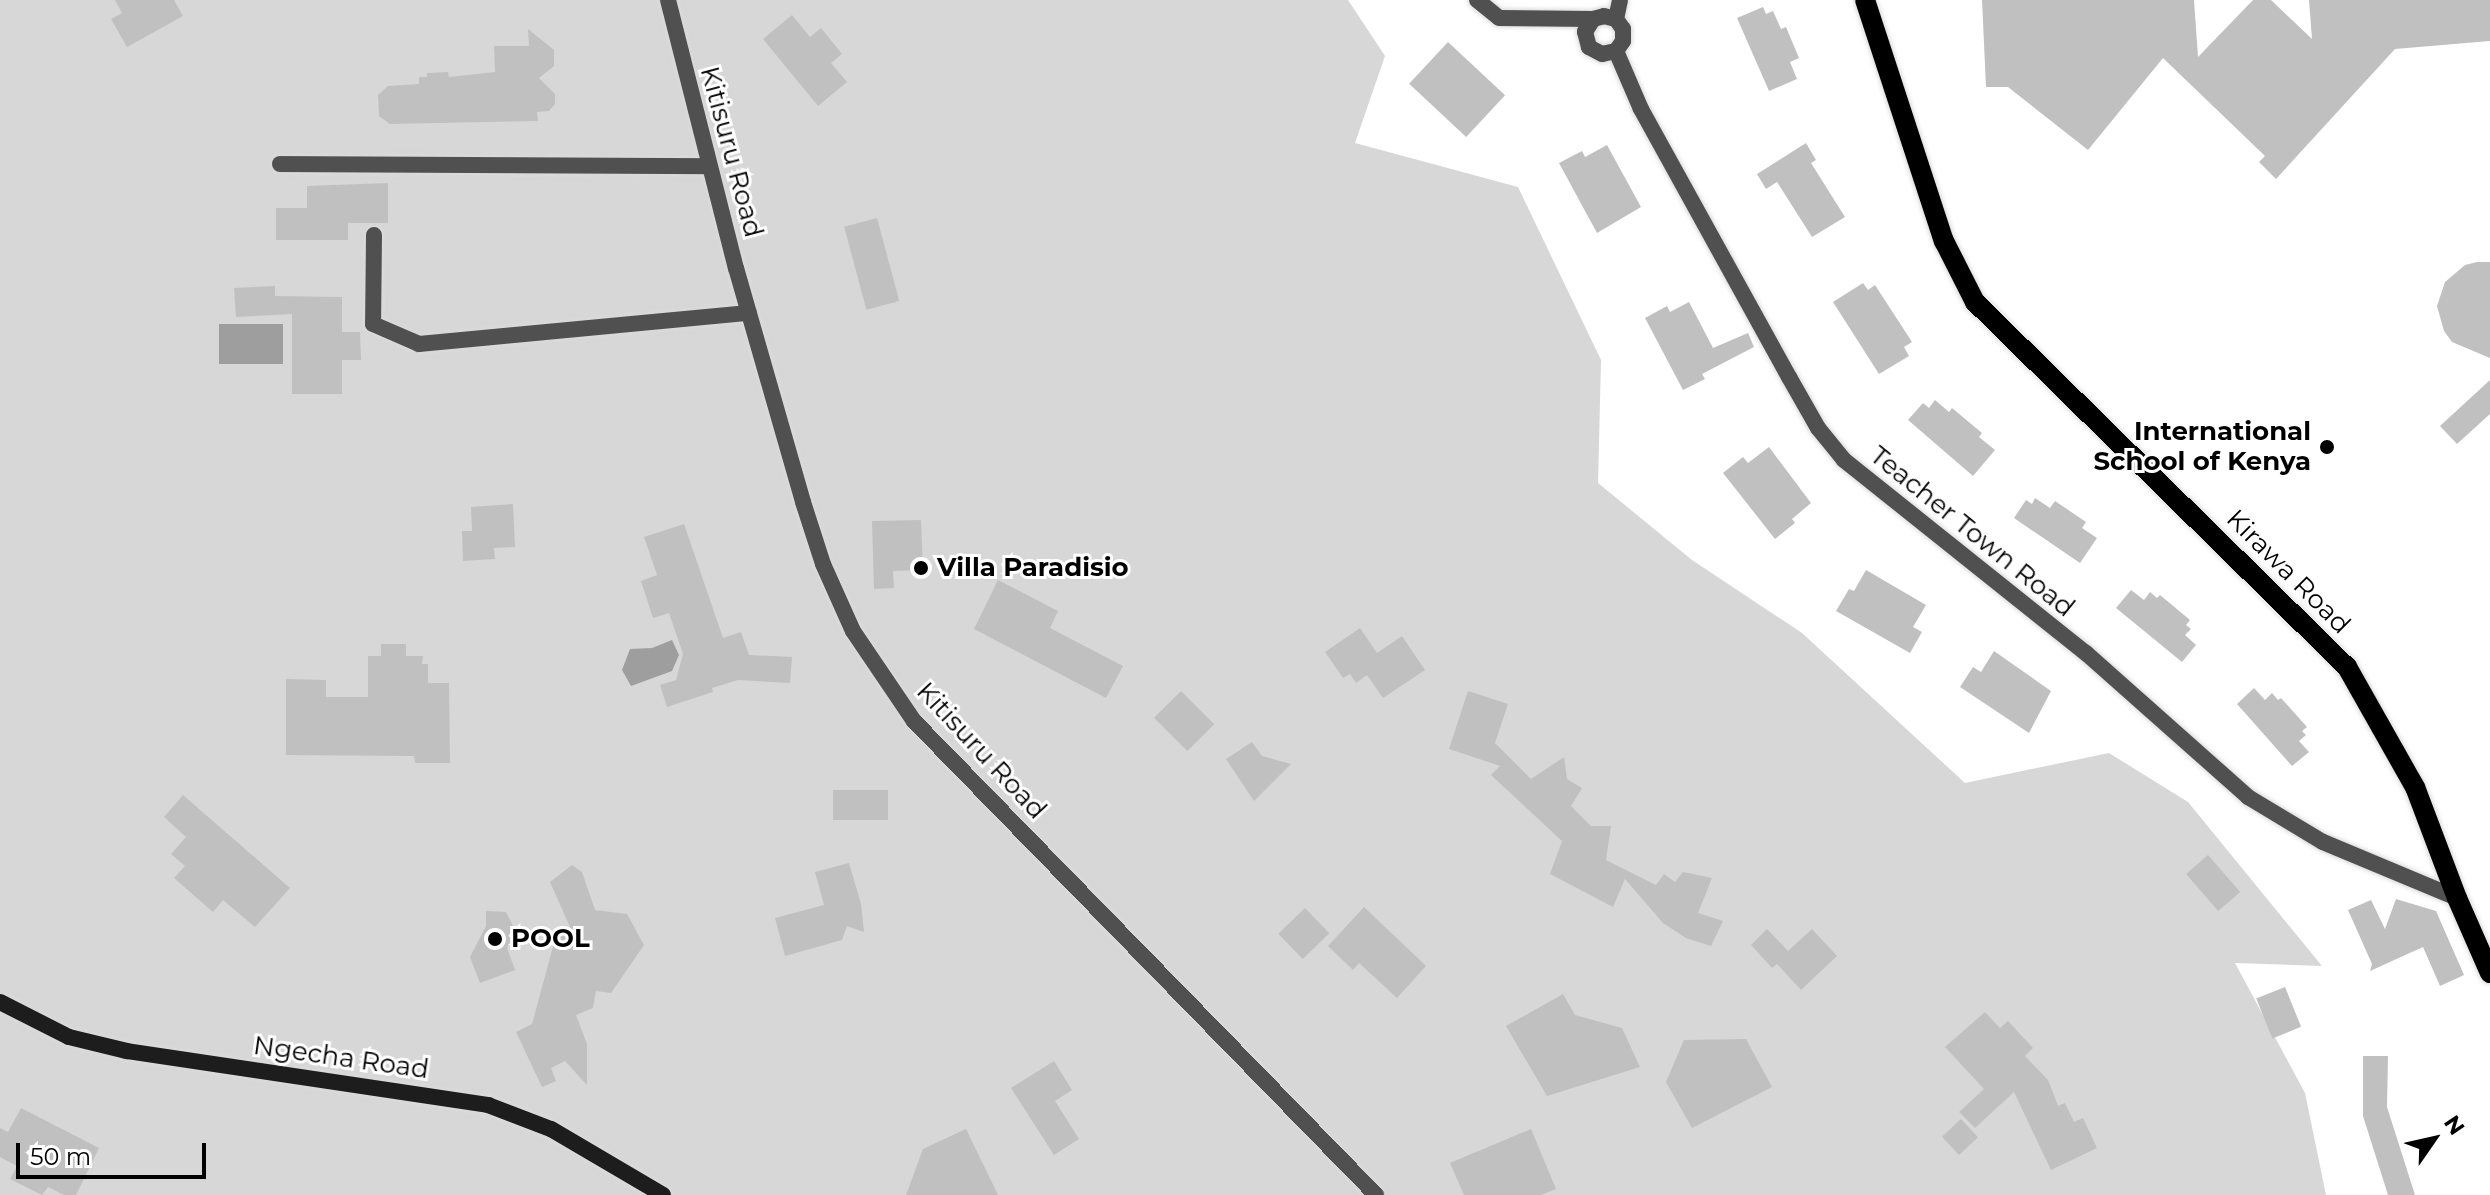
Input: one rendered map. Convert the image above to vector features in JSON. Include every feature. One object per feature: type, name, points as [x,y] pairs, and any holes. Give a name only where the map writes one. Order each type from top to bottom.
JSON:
[{"type":"main road","name":"Kirawa Road","points":[[1865,0],[1944,241],[1975,302],[2347,667],[2415,787],[2457,898],[2490,973]]},
{"type":"main road","name":"Ngecha Road","points":[[0,1002],[69,1037],[127,1051],[488,1105],[551,1129],[663,1195]]},
{"type":"street","name":"Kitisuru Road","points":[[668,0],[709,166],[803,502],[832,586],[853,631],[914,721],[1376,1195]]},
{"type":"street","points":[[1477,0],[1499,18],[1593,19],[1604,16],[1616,19],[1623,29],[1623,41],[1616,51],[1602,54],[1589,47],[1585,32],[1593,19]]},
{"type":"street","points":[[1616,19],[1620,0]]},
{"type":"street","name":"Teacher Town Road","points":[[1616,51],[1654,134],[1789,377],[1818,428],[1844,460],[2086,653],[2248,797],[2323,842],[2457,898]]},
{"type":"street","points":[[280,164],[709,166]]},
{"type":"street","points":[[374,235],[373,324],[419,344],[749,313]]},
{"type":"shaded area","points":[[0,0],[1348,0],[1385,56],[1355,143],[1518,187],[1601,360],[1598,483],[1692,560],[1802,633],[1965,783],[2109,753],[2188,802],[2322,966],[2235,963],[2305,1093],[2326,1195],[0,1195]]},
{"type":"shaded area","points":[[219,324],[283,324],[283,364],[219,364]]},
{"type":"shaded area","points":[[672,640],[679,655],[672,671],[631,686],[622,670],[630,649],[652,648]]},
{"type":"building","points":[[115,0],[174,0],[183,16],[127,47],[111,19],[122,13]]},
{"type":"building","points":[[1982,0],[2194,0],[2198,57],[2253,0],[2271,0],[2312,39],[2309,0],[2490,0],[2490,41],[2395,49],[2276,179],[2259,162],[2265,156],[2163,58],[2088,150],[2008,87],[1986,87]]},
{"type":"building","points":[[1763,7],[1766,14],[1773,11],[1781,29],[1786,27],[1799,58],[1790,62],[1797,79],[1769,91],[1737,18]]},
{"type":"building","points":[[792,15],[810,37],[821,28],[842,54],[831,63],[847,82],[818,106],[763,39]]},
{"type":"building","points":[[528,29],[554,50],[554,66],[539,78],[555,94],[555,104],[549,111],[537,112],[538,121],[390,124],[379,116],[378,95],[388,86],[419,84],[419,77],[427,77],[427,73],[448,72],[449,77],[495,72],[494,46],[529,46]]},
{"type":"building","points":[[1448,42],[1505,95],[1466,137],[1409,84]]},
{"type":"building","points":[[1806,143],[1816,160],[1811,163],[1845,217],[1812,237],[1777,182],[1766,189],[1757,174]]},
{"type":"building","points":[[1607,145],[1641,207],[1597,233],[1559,163],[1582,151],[1585,157]]},
{"type":"building","points":[[388,183],[388,223],[348,223],[348,240],[276,240],[276,208],[307,208],[307,186]]},
{"type":"building","points":[[877,218],[899,301],[866,310],[844,227]]},
{"type":"building","points":[[2490,262],[2490,358],[2452,342],[2444,331],[2437,306],[2445,282],[2465,265]]},
{"type":"building","points":[[1863,283],[1868,290],[1875,285],[1912,342],[1904,347],[1909,356],[1879,374],[1833,302]]},
{"type":"building","points":[[275,286],[275,296],[342,297],[342,332],[360,332],[361,360],[342,360],[342,394],[292,394],[292,314],[236,317],[234,288]]},
{"type":"building","points":[[1689,302],[1713,348],[1748,333],[1754,347],[1702,374],[1705,379],[1683,390],[1645,318],[1667,306],[1670,312]]},
{"type":"building","points":[[2490,380],[2490,414],[2457,444],[2440,426]]},
{"type":"building","points":[[1935,400],[1949,412],[1952,408],[1982,433],[1979,437],[1995,450],[1973,476],[1908,420],[1923,403],[1929,408]]},
{"type":"building","points":[[1769,447],[1811,503],[1792,519],[1795,523],[1775,539],[1723,473],[1743,457],[1748,463]]},
{"type":"building","points":[[2035,498],[2050,508],[2055,501],[2086,522],[2082,528],[2097,538],[2080,563],[2014,518],[2026,500],[2032,504]]},
{"type":"building","points":[[513,504],[515,547],[494,548],[495,559],[463,561],[462,531],[472,531],[471,507]]},
{"type":"building","points":[[921,520],[923,570],[893,571],[894,588],[874,589],[872,521]]},
{"type":"building","points":[[684,524],[723,638],[741,632],[749,655],[792,657],[790,683],[738,680],[667,707],[660,685],[676,680],[683,654],[669,613],[653,618],[641,581],[657,575],[644,537]]},
{"type":"building","points":[[1866,570],[1926,605],[1913,627],[1922,632],[1910,653],[1836,611],[1849,589],[1854,591]]},
{"type":"building","points":[[998,580],[1058,611],[1050,628],[1123,666],[1106,698],[974,629]]},
{"type":"building","points":[[2131,590],[2144,600],[2150,592],[2157,598],[2160,595],[2190,620],[2186,625],[2191,629],[2185,635],[2196,645],[2182,662],[2116,608]]},
{"type":"building","points":[[1360,628],[1377,653],[1402,636],[1425,670],[1383,698],[1367,675],[1356,683],[1350,674],[1343,678],[1325,652]]},
{"type":"building","points":[[381,644],[406,644],[406,656],[423,656],[422,664],[428,664],[428,683],[449,683],[450,763],[415,763],[414,756],[286,755],[286,679],[326,680],[326,697],[368,697],[368,656],[381,656]]},
{"type":"building","points":[[1994,651],[2051,691],[2029,733],[1960,687],[1973,667],[1981,672]]},
{"type":"building","points":[[2254,688],[2265,700],[2272,693],[2278,700],[2281,698],[2307,727],[2302,731],[2306,735],[2299,741],[2309,752],[2292,766],[2237,704]]},
{"type":"building","points":[[1181,691],[1214,724],[1187,751],[1154,718]]},
{"type":"building","points":[[1468,691],[1508,704],[1495,743],[1531,779],[1564,757],[1567,779],[1582,788],[1571,806],[1591,826],[1611,826],[1606,860],[1656,885],[1664,874],[1675,882],[1683,872],[1712,878],[1698,913],[1723,921],[1711,946],[1686,938],[1663,923],[1625,879],[1613,907],[1550,874],[1562,841],[1491,775],[1500,766],[1449,749]]},
{"type":"building","points":[[1252,742],[1262,756],[1291,764],[1254,801],[1226,759]]},
{"type":"building","points":[[833,790],[888,790],[888,820],[833,820]]},
{"type":"building","points":[[183,795],[290,888],[255,927],[223,900],[213,912],[174,878],[185,866],[171,854],[186,837],[164,817]]},
{"type":"building","points":[[2208,855],[2240,892],[2218,911],[2186,874]]},
{"type":"building","points":[[849,863],[861,904],[864,932],[847,926],[842,940],[785,956],[775,918],[824,905],[815,872]]},
{"type":"building","points":[[572,865],[582,872],[595,910],[627,914],[644,945],[611,993],[596,991],[593,1008],[576,1015],[587,1044],[587,1085],[565,1061],[551,1068],[556,1081],[542,1087],[516,1032],[532,1024],[557,932],[570,927],[550,882]]},
{"type":"building","points":[[2396,899],[2436,911],[2464,975],[2440,986],[2423,947],[2370,971],[2372,964],[2348,910],[2371,900],[2385,929]]},
{"type":"building","points":[[1364,907],[1426,966],[1397,998],[1359,963],[1353,970],[1328,946]]},
{"type":"building","points":[[1305,908],[1329,933],[1303,959],[1278,934]]},
{"type":"building","name":"POOL","points":[[486,911],[506,912],[515,930],[507,948],[515,970],[480,983],[470,957],[486,926]]},
{"type":"building","points":[[1767,929],[1788,951],[1812,929],[1837,956],[1801,990],[1777,964],[1772,968],[1751,945]]},
{"type":"building","points":[[2285,987],[2301,1027],[2272,1038],[2256,999]]},
{"type":"building","points":[[1563,994],[1575,1015],[1622,1028],[1640,1067],[1547,1096],[1506,1026]]},
{"type":"building","points":[[1985,1012],[2000,1028],[2008,1021],[2033,1048],[2025,1056],[2048,1080],[2058,1106],[2065,1103],[2074,1122],[2083,1118],[2097,1148],[2051,1170],[2014,1092],[1975,1128],[1959,1112],[1984,1089],[1945,1047]]},
{"type":"building","points":[[1746,1039],[1772,1087],[1692,1128],[1666,1082],[1684,1040]]},
{"type":"building","points":[[2363,1056],[2388,1056],[2387,1107],[2415,1195],[2388,1195],[2363,1116]]},
{"type":"building","points":[[1054,1061],[1072,1090],[1055,1101],[1079,1139],[1054,1155],[1011,1088]]},
{"type":"building","points":[[21,1108],[99,1148],[76,1195],[64,1195],[48,1187],[42,1195],[10,1179],[17,1166],[0,1157],[0,1128],[8,1132]]},
{"type":"building","points":[[1961,1119],[1978,1137],[1959,1155],[1942,1137]]},
{"type":"building","points":[[966,1129],[998,1195],[906,1195],[923,1149]]},
{"type":"building","points":[[1531,1129],[1556,1189],[1541,1195],[1464,1195],[1450,1163]]},
{"type":"place","name":"International School of Kenya","points":[[2327,447]]},
{"type":"place","name":"Villa Paradisio","points":[[921,568]]},
{"type":"place","name":"POOL","points":[[495,939]]}]
